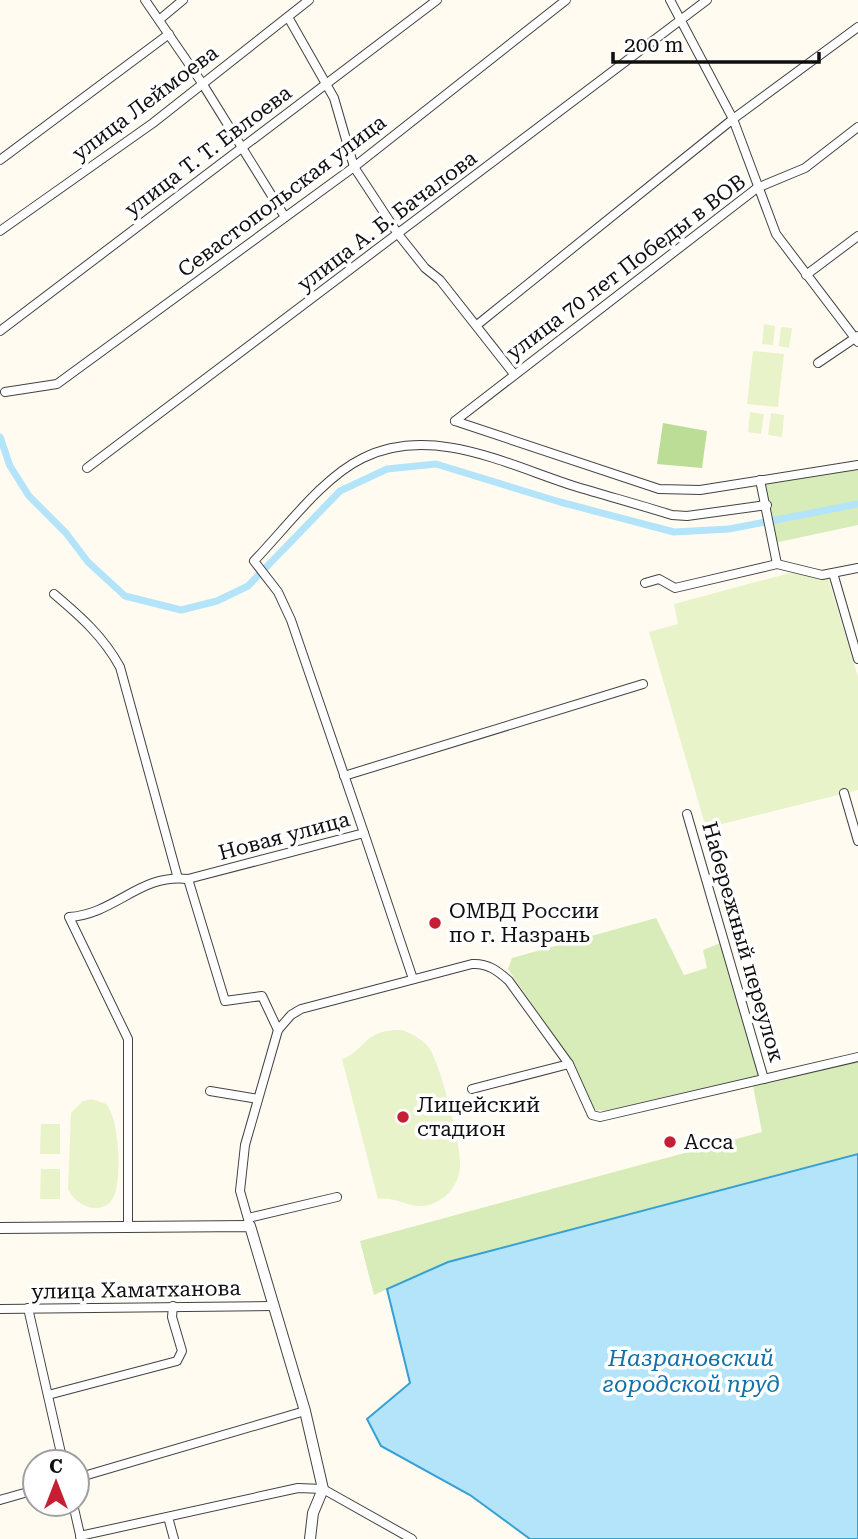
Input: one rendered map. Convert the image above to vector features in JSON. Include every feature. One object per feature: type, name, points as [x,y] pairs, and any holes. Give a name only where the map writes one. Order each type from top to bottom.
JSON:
[{"type":"street","points":[[145,0],[202,83],[285,217]]},
{"type":"street","points":[[159,20],[183,0]]},
{"type":"street","name":"улица Леймоева","points":[[0,231],[153,123],[309,0]]},
{"type":"street","name":"улица Т. Т. Евлоева","points":[[0,331],[438,0]]},
{"type":"street","name":"Севастопольская улица","points":[[5,391],[57,384],[354,167],[566,0]]},
{"type":"street","points":[[670,0],[733,119],[776,234],[857,339],[818,362]]},
{"type":"street","name":"улица А. Б. Бачалова","points":[[86,468],[707,0]]},
{"type":"street","points":[[288,17],[334,98],[354,167],[398,234],[477,324],[514,374]]},
{"type":"street","points":[[477,324],[733,119],[858,27]]},
{"type":"street","points":[[0,160],[169,34]]},
{"type":"street","name":"улица 70 лет Победы в ВОВ","points":[[760,480],[700,491],[659,489],[455,421],[757,188],[805,169],[858,127]]},
{"type":"street","points":[[806,275],[858,236]]},
{"type":"street","points":[[363,833],[291,620],[267,576],[254,561],[340,472],[381,450],[429,445],[477,452],[574,486],[672,514],[687,516],[766,505]]},
{"type":"street","points":[[777,564],[760,480],[858,465]]},
{"type":"street","points":[[645,583],[659,579],[674,588],[777,564],[822,575],[858,568]]},
{"type":"street","points":[[833,573],[858,659]]},
{"type":"street","points":[[54,594],[90,624],[120,667],[177,875]]},
{"type":"street","points":[[344,776],[643,684]]},
{"type":"street","points":[[844,793],[858,841]]},
{"type":"street","name":"Набережный переулок","points":[[688,814],[764,1079]]},
{"type":"street","name":"Новая улица","points":[[188,879],[363,833],[413,979]]},
{"type":"street","points":[[128,1227],[128,1039],[69,917],[99,911],[131,891],[177,875],[188,879],[225,1001],[262,996],[278,1030]]},
{"type":"street","points":[[310,1539],[313,1513],[323,1489],[305,1411],[240,1192],[245,1145],[278,1030],[286,1020],[301,1009],[335,999],[481,963],[496,970],[509,981],[569,1064],[592,1115],[600,1117],[858,1057]]},
{"type":"street","points":[[472,1089],[569,1064]]},
{"type":"street","points":[[210,1091],[258,1099]]},
{"type":"street","points":[[0,1228],[249,1222],[337,1196]]},
{"type":"street","points":[[48,1395],[177,1361],[182,1351],[172,1317],[173,1306]]},
{"type":"street","name":"улица Хаматханова","points":[[0,1309],[273,1306]]},
{"type":"street","points":[[28,1308],[60,1448]]},
{"type":"street","points":[[91,1474],[305,1411]]},
{"type":"street","points":[[76,1518],[80,1537],[298,1488],[323,1489],[412,1539]]},
{"type":"street","points":[[0,1500],[21,1494]]},
{"type":"street","points":[[168,1517],[174,1539]]},
{"type":"green space","points":[[764,324],[775,326],[773,345],[762,344]]},
{"type":"green space","points":[[781,327],[792,328],[789,348],[779,346]]},
{"type":"green space","points":[[753,351],[784,354],[778,407],[747,404]]},
{"type":"green space","points":[[750,412],[764,414],[761,434],[748,432]]},
{"type":"green space","points":[[771,413],[784,415],[782,437],[768,435]]},
{"type":"green space","points":[[663,423],[707,431],[702,468],[657,464]]},
{"type":"green space","points":[[858,465],[858,525],[774,543],[760,480]]},
{"type":"green space","points":[[797,571],[822,579],[828,578],[858,677],[858,790],[706,828],[649,632],[678,624],[674,604]]},
{"type":"green space","points":[[656,918],[684,975],[707,968],[703,950],[723,942],[760,1075],[609,1111],[596,1110],[588,1101],[574,1065],[508,969],[512,958]]},
{"type":"green space","points":[[402,1030],[424,1042],[434,1056],[450,1107],[460,1159],[458,1178],[451,1190],[440,1200],[423,1206],[378,1199],[342,1059],[379,1033]]},
{"type":"green space","points":[[858,1057],[858,1153],[448,1262],[374,1295],[360,1241],[762,1132],[752,1081]]},
{"type":"green space","points":[[92,1099],[106,1104],[110,1111],[118,1145],[116,1190],[107,1205],[100,1208],[78,1202],[68,1189],[71,1113],[83,1101]]},
{"type":"green space","points":[[41,1124],[60,1124],[60,1154],[40,1154]]},
{"type":"green space","points":[[41,1169],[60,1169],[60,1199],[40,1199]]},
{"type":"water","name":"Назрановский городской пруд","points":[[858,1154],[858,1539],[530,1539],[470,1495],[381,1446],[367,1419],[410,1383],[387,1289],[448,1262]]},
{"type":"waterway","points":[[0,437],[10,466],[29,496],[66,533],[88,562],[125,596],[181,610],[217,601],[248,586],[340,491],[387,469],[436,464],[560,502],[674,532],[729,529],[858,504]]},
{"type":"place","name":"ОМВД России по г. Назрань","points":[[435,923]]},
{"type":"place","name":"Лицейский стадион","points":[[403,1117]]},
{"type":"place","name":"Асса","points":[[670,1142]]}]
